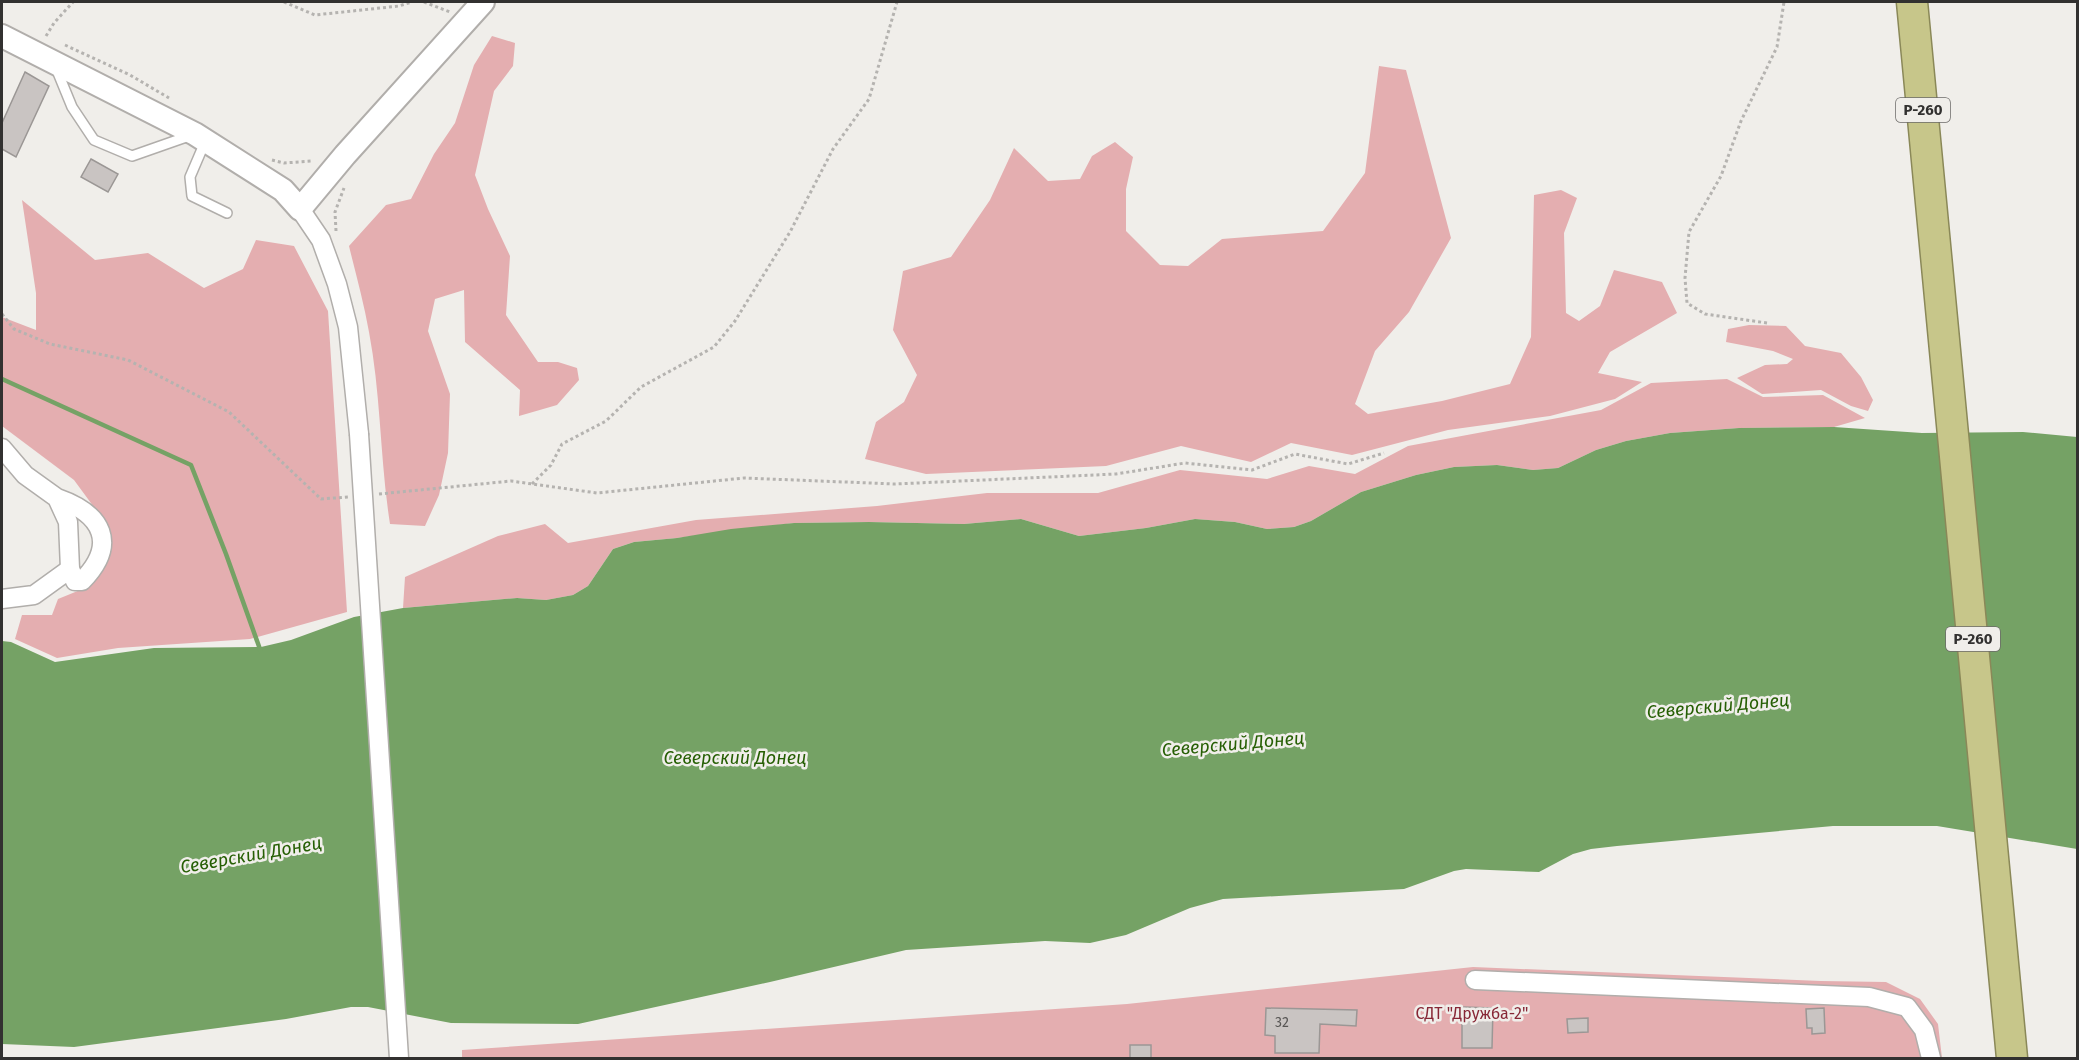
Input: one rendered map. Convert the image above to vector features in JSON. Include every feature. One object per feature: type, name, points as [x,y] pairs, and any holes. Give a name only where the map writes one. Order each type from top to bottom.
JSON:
[{"type":"highway","name":"Р-260","points":[[1912,2],[2012,1059]]},
{"type":"street","points":[[300,209],[345,155],[483,2]]},
{"type":"street","points":[[2,36],[200,137],[283,189],[321,240],[337,284],[348,327],[358,434],[399,1059]]},
{"type":"street","points":[[2,448],[25,475],[57,498],[82,509],[99,525],[101,547],[99,559],[82,581],[75,581],[69,569],[68,522],[57,498]]},
{"type":"street","points":[[2,599],[34,595],[69,569]]},
{"type":"street","points":[[1475,980],[1869,998],[1907,1007],[1924,1030],[1931,1059]]},
{"type":"lane","points":[[54,63],[72,107],[94,140],[132,156],[200,137],[190,177],[192,196],[227,213]]},
{"type":"path","points":[[46,36],[54,23],[73,2]]},
{"type":"path","points":[[284,2],[315,15],[399,6],[412,2]]},
{"type":"path","points":[[424,2],[468,18]]},
{"type":"path","points":[[532,484],[551,465],[562,444],[606,421],[641,387],[714,347],[735,321],[790,232],[833,149],[869,99],[897,2]]},
{"type":"path","points":[[1767,322],[1705,314],[1687,303],[1685,278],[1689,232],[1721,176],[1741,121],[1777,47],[1784,2]]},
{"type":"path","points":[[336,236],[335,212],[342,190]]},
{"type":"path","points":[[2,314],[14,329],[50,344],[128,360],[229,412],[321,499],[357,496]]},
{"type":"path","points":[[369,495],[511,481],[597,493],[744,478],[895,484],[1116,474],[1185,463],[1252,470],[1294,454],[1348,464],[1384,453]]},
{"type":"green space","points":[[492,36],[515,43],[513,66],[494,91],[475,175],[510,256],[506,315],[538,362],[558,362],[577,368],[579,380],[557,405],[519,416],[520,390],[465,342],[464,290],[435,299],[428,331],[450,394],[448,453],[439,495],[425,526],[390,524],[373,356],[365,310],[349,246],[386,205],[411,199],[434,154],[455,123],[474,65]]},
{"type":"green space","points":[[1379,66],[1406,70],[1451,238],[1409,312],[1375,351],[1355,404],[1368,414],[1442,401],[1510,384],[1531,337],[1534,195],[1561,190],[1577,198],[1564,233],[1566,313],[1579,321],[1600,306],[1614,270],[1662,282],[1677,313],[1610,352],[1598,373],[1642,382],[1615,399],[1550,416],[1448,430],[1352,455],[1291,443],[1251,462],[1181,446],[1106,466],[926,474],[865,459],[876,422],[904,402],[917,375],[893,330],[903,271],[951,257],[990,200],[1014,148],[1048,181],[1080,179],[1092,156],[1115,142],[1133,157],[1126,189],[1126,231],[1160,265],[1188,266],[1222,239],[1323,231],[1365,173]]},
{"type":"green space","points":[[22,200],[95,260],[148,253],[204,288],[243,269],[256,240],[294,246],[328,311],[347,612],[250,639],[118,648],[57,658],[15,639],[22,615],[52,615],[58,599],[90,586],[110,529],[74,480],[2,426],[2,317],[36,330],[36,293]]},
{"type":"green space","points":[[1749,325],[1786,326],[1805,346],[1841,353],[1861,377],[1873,400],[1868,411],[1851,406],[1821,390],[1762,394],[1737,378],[1765,365],[1787,364],[1793,359],[1773,351],[1726,342],[1728,329]]},
{"type":"green space","points":[[1727,379],[1763,397],[1823,395],[1865,418],[1834,427],[1739,428],[1670,433],[1626,441],[1596,450],[1558,468],[1533,470],[1497,465],[1454,467],[1416,475],[1361,492],[1311,521],[1294,527],[1267,529],[1235,522],[1195,519],[1079,536],[1021,519],[964,524],[794,523],[634,542],[613,549],[588,586],[573,595],[546,600],[517,598],[403,608],[405,577],[498,536],[545,524],[568,543],[696,520],[877,506],[987,493],[1098,493],[1180,470],[1267,479],[1309,466],[1355,474],[1408,446],[1601,410],[1651,383]]},
{"type":"green space","name":"СДТ \"Дружба-2\"","points":[[1473,967],[1886,982],[1920,999],[1938,1024],[1942,1058],[462,1058],[462,1050],[1127,1004]]},
{"type":"water","name":"Северский Донец","points":[[1834,427],[1922,433],[2023,432],[2077,437],[2077,849],[1937,826],[1833,826],[1617,846],[1573,854],[1539,872],[1466,869],[1404,889],[1223,899],[1190,908],[1126,935],[1090,943],[1045,941],[906,950],[578,1024],[451,1023],[368,1007],[351,1007],[286,1019],[74,1047],[2,1044],[2,641],[11,642],[55,662],[154,648],[261,647],[291,640],[354,617],[403,608],[517,598],[546,600],[573,595],[588,586],[613,549],[634,542],[794,523],[964,524],[1021,519],[1079,536],[1195,519],[1235,522],[1267,529],[1294,527],[1311,521],[1361,492],[1416,475],[1454,467],[1497,465],[1533,470],[1558,468],[1596,450],[1626,441],[1670,433],[1739,428]]},
{"type":"building","points":[[25,72],[49,86],[16,157],[2,149],[2,123]]},
{"type":"building","points":[[91,159],[118,174],[108,192],[81,177]]},
{"type":"building","points":[[1462,1007],[1493,1008],[1492,1048],[1462,1048]]},
{"type":"building","points":[[1266,1008],[1357,1010],[1356,1026],[1320,1024],[1319,1053],[1275,1053],[1275,1036],[1265,1035]]},
{"type":"building","points":[[1824,1008],[1825,1033],[1812,1034],[1812,1028],[1807,1028],[1806,1009]]},
{"type":"building","points":[[1588,1018],[1588,1032],[1568,1033],[1567,1019]]},
{"type":"building","points":[[1130,1045],[1151,1045],[1151,1059],[1130,1059]]},
{"type":"waterway","points":[[2,379],[191,465],[261,652]]}]
